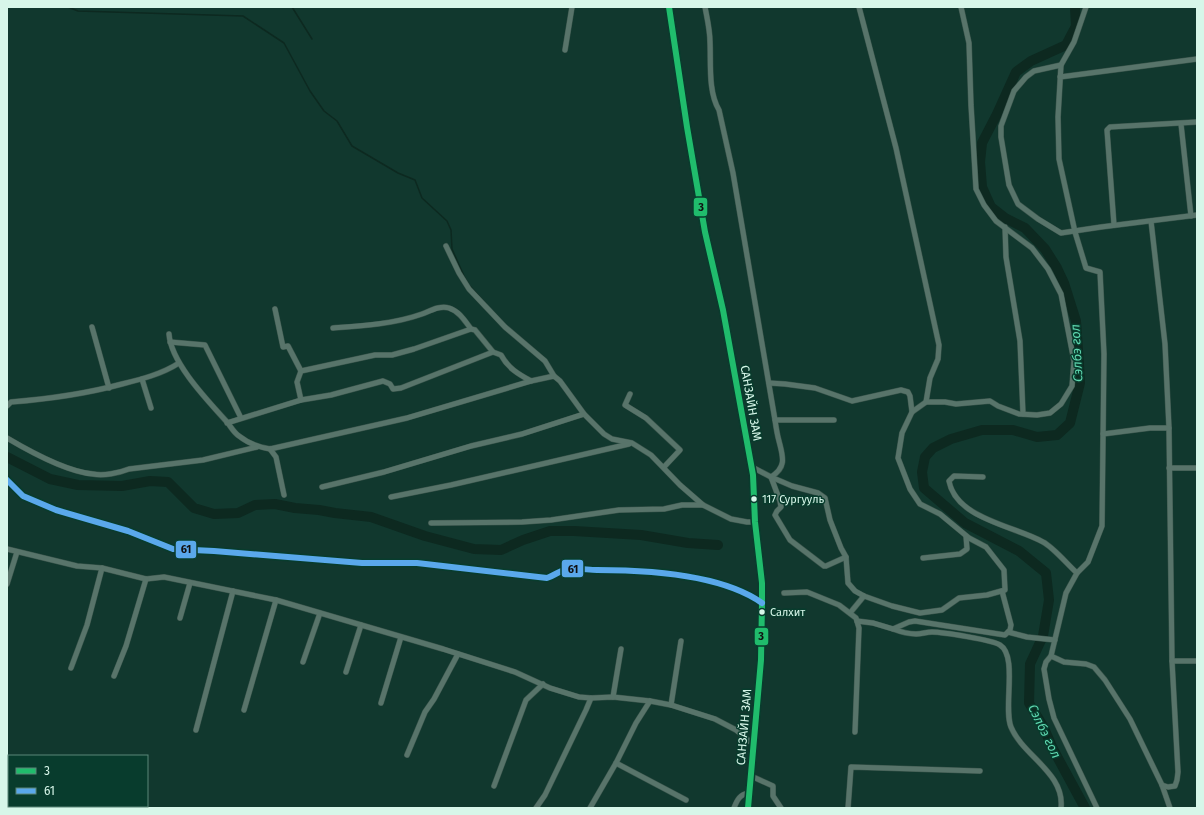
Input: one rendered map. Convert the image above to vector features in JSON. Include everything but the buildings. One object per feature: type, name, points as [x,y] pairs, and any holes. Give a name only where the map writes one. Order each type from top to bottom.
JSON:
[{"type":"main road","name":"САНЗАЙН ЗАМ","points":[[669,7],[705,232],[724,310],[752,467],[762,583],[762,603],[761,660],[748,808]]},
{"type":"street","points":[[565,50],[572,7]]},
{"type":"street","points":[[705,7],[710,40],[710,65],[715,103],[719,110],[733,173],[768,383],[783,457],[781,468],[777,474],[771,478]]},
{"type":"street","points":[[859,7],[896,148],[938,345],[938,358],[930,378],[926,402]]},
{"type":"street","points":[[752,467],[771,478],[792,486],[818,493],[825,498],[830,520],[841,548],[846,556],[848,583],[854,592],[892,606],[920,613],[942,610],[958,598],[987,595],[1005,590],[1004,570],[986,547],[966,536],[940,514],[920,504],[910,489],[898,458],[902,433],[912,412],[926,402],[945,402],[956,404],[990,401],[998,406],[1023,414],[1037,415],[1050,413],[1061,404],[1072,386],[1074,361],[1061,294],[1048,269],[1032,248],[996,221],[984,205],[976,189],[969,43],[961,7]]},
{"type":"street","points":[[1086,7],[1074,42],[1061,65],[1058,117],[1059,159],[1075,232],[1086,268],[1100,272],[1104,354],[1102,526],[1088,562],[1077,573],[1066,593],[1051,656],[1046,662],[1044,669],[1054,718],[1074,764],[1097,808]]},
{"type":"street","points":[[1060,77],[1197,59]]},
{"type":"street","points":[[1061,65],[1034,71],[1026,77],[1014,91],[1000,126],[1000,137],[1008,186],[1018,204],[1038,219],[1061,233],[1197,215]]},
{"type":"street","points":[[1114,225],[1107,130],[1110,128],[1197,122]]},
{"type":"street","points":[[1181,124],[1191,216]]},
{"type":"street","points":[[1151,221],[1165,344],[1169,428],[1172,661],[1177,780],[1175,786],[1171,787],[1162,785]]},
{"type":"street","points":[[1005,227],[1006,256],[1022,358],[1023,414]]},
{"type":"street","points":[[446,246],[458,273],[469,289],[505,327],[545,361],[554,376],[560,381],[584,414],[604,434],[612,439],[632,443],[651,455],[680,485],[703,505],[731,518],[747,522],[756,522]]},
{"type":"street","points":[[333,328],[372,325],[417,316],[440,308],[451,308],[462,317],[471,329],[475,330],[493,352],[501,355],[504,362],[514,373],[530,381]]},
{"type":"street","points":[[275,309],[283,347],[288,346],[301,371],[297,382],[302,400]]},
{"type":"street","points":[[92,327],[109,388]]},
{"type":"street","points":[[301,371],[375,355],[392,355],[471,329]]},
{"type":"street","points":[[170,334],[170,342],[180,363],[208,402],[238,436],[258,447],[270,449],[407,418],[530,381],[554,376]]},
{"type":"street","points":[[170,342],[205,345],[241,418]]},
{"type":"street","points":[[227,423],[302,400],[331,395],[383,381],[390,384],[393,389],[397,389],[493,352]]},
{"type":"street","points":[[7,406],[11,402],[71,396],[109,388],[142,379],[180,363]]},
{"type":"street","points":[[142,379],[151,408]]},
{"type":"street","points":[[768,383],[816,388],[852,401],[901,390],[908,392],[912,412]]},
{"type":"street","points":[[630,394],[624,405],[646,418],[680,450],[664,467]]},
{"type":"street","points":[[322,487],[384,472],[471,446],[522,434],[584,414]]},
{"type":"street","points":[[775,420],[834,420]]},
{"type":"street","points":[[1103,434],[1150,428],[1169,428]]},
{"type":"street","points":[[7,438],[64,467],[93,474],[121,472],[129,469],[203,460],[258,447]]},
{"type":"street","points":[[391,497],[451,485],[632,443]]},
{"type":"street","points":[[270,449],[276,457],[284,495]]},
{"type":"street","points":[[1169,468],[1197,468]]},
{"type":"street","points":[[983,477],[954,476],[949,481],[951,490],[966,508],[992,521],[1044,542],[1077,573]]},
{"type":"street","points":[[771,478],[781,507],[775,515],[790,540],[824,566],[846,556]]},
{"type":"street","points":[[7,480],[23,496],[56,510],[128,531],[173,549],[214,550],[362,563],[417,563],[548,578],[565,570],[608,570],[655,573],[695,577],[740,591],[762,603]]},
{"type":"street","points":[[431,523],[522,522],[551,520],[619,510],[664,509],[682,505],[703,505]]},
{"type":"street","points":[[923,558],[960,554],[967,549],[966,536]]},
{"type":"street","points":[[7,549],[77,566],[102,568],[146,580],[164,577],[276,600],[401,636],[515,672],[550,688],[571,695],[591,698],[613,697],[650,700],[671,705],[715,719],[736,730],[753,744]]},
{"type":"street","points":[[7,584],[17,552]]},
{"type":"street","points":[[71,668],[87,625],[102,568]]},
{"type":"street","points":[[114,676],[126,646],[146,580]]},
{"type":"street","points":[[180,618],[190,583]]},
{"type":"street","points":[[893,629],[915,621],[1001,636],[1005,635],[1010,630],[1011,625],[1002,591]]},
{"type":"street","points":[[196,730],[233,592]]},
{"type":"street","points":[[784,593],[807,592],[839,606],[856,618],[859,628],[855,732]]},
{"type":"street","points":[[850,613],[864,596]]},
{"type":"street","points":[[244,710],[276,600]]},
{"type":"street","points":[[303,662],[320,613]]},
{"type":"street","points":[[857,621],[873,623],[908,634],[934,632],[994,642],[1005,649],[1008,657],[1009,668],[1010,724],[1018,740],[1054,781],[1060,794],[1062,802],[1061,808]]},
{"type":"street","points":[[346,672],[362,625]]},
{"type":"street","points":[[1008,632],[1027,637],[1055,640]]},
{"type":"street","points":[[381,703],[401,636]]},
{"type":"street","points":[[671,705],[681,641]]},
{"type":"street","points":[[613,697],[621,649]]},
{"type":"street","points":[[407,755],[425,712],[434,699],[458,654]]},
{"type":"street","points":[[1051,656],[1064,662],[1086,664],[1094,667],[1100,673],[1130,719],[1162,785],[1170,808]]},
{"type":"street","points":[[1172,661],[1197,662]]},
{"type":"street","points":[[494,786],[526,700],[543,684]]},
{"type":"street","points":[[536,808],[548,788],[591,698]]},
{"type":"street","points":[[590,808],[650,700]]},
{"type":"street","points":[[616,763],[686,800]]},
{"type":"street","points":[[848,808],[851,767],[980,771]]},
{"type":"street","points":[[751,776],[773,786],[773,796],[781,808]]},
{"type":"street","points":[[734,808],[737,799],[749,793]]},
{"type":"waterway","points":[[68,7],[78,11],[243,16],[284,43],[310,91],[324,111],[337,121],[352,146],[398,173],[415,180],[422,198],[447,221],[451,230],[452,249],[464,276],[469,285],[486,304]]},
{"type":"waterway","points":[[292,7],[312,39]]},
{"type":"waterway","name":"Сэлбэ гол","points":[[1075,7],[1076,26],[1066,45],[1031,61],[1016,72],[982,143],[980,162],[982,187],[991,207],[1005,218],[1025,228],[1045,249],[1057,268],[1064,283],[1076,321],[1080,383],[1070,423],[1057,435],[1037,437],[1013,430],[982,430],[951,439],[933,448],[925,457],[922,472],[924,488],[965,523],[1019,551],[1046,573],[1049,600],[1043,636],[1030,664],[1029,703],[1043,726],[1053,749],[1085,808]]},
{"type":"waterway","points":[[7,457],[50,479],[78,485],[122,486],[150,481],[168,482],[194,508],[214,514],[238,513],[255,505],[275,504],[295,508],[371,517],[425,536],[474,549],[501,550],[523,540],[550,531],[641,535],[688,543],[718,545]]},
{"type":"transit line","name":"3","points":[[669,7],[705,232],[723,310],[753,475],[755,522],[762,583],[762,603],[761,660],[748,808]]},
{"type":"transit line","name":"61","points":[[7,480],[23,496],[56,510],[128,531],[173,549],[362,563],[417,563],[547,578],[564,570],[572,569],[660,573],[705,580],[726,586],[745,593],[762,603]]},
{"type":"place","name":"117 Сургууль","points":[[754,499]]},
{"type":"place","name":"Салхит","points":[[762,612]]}]
